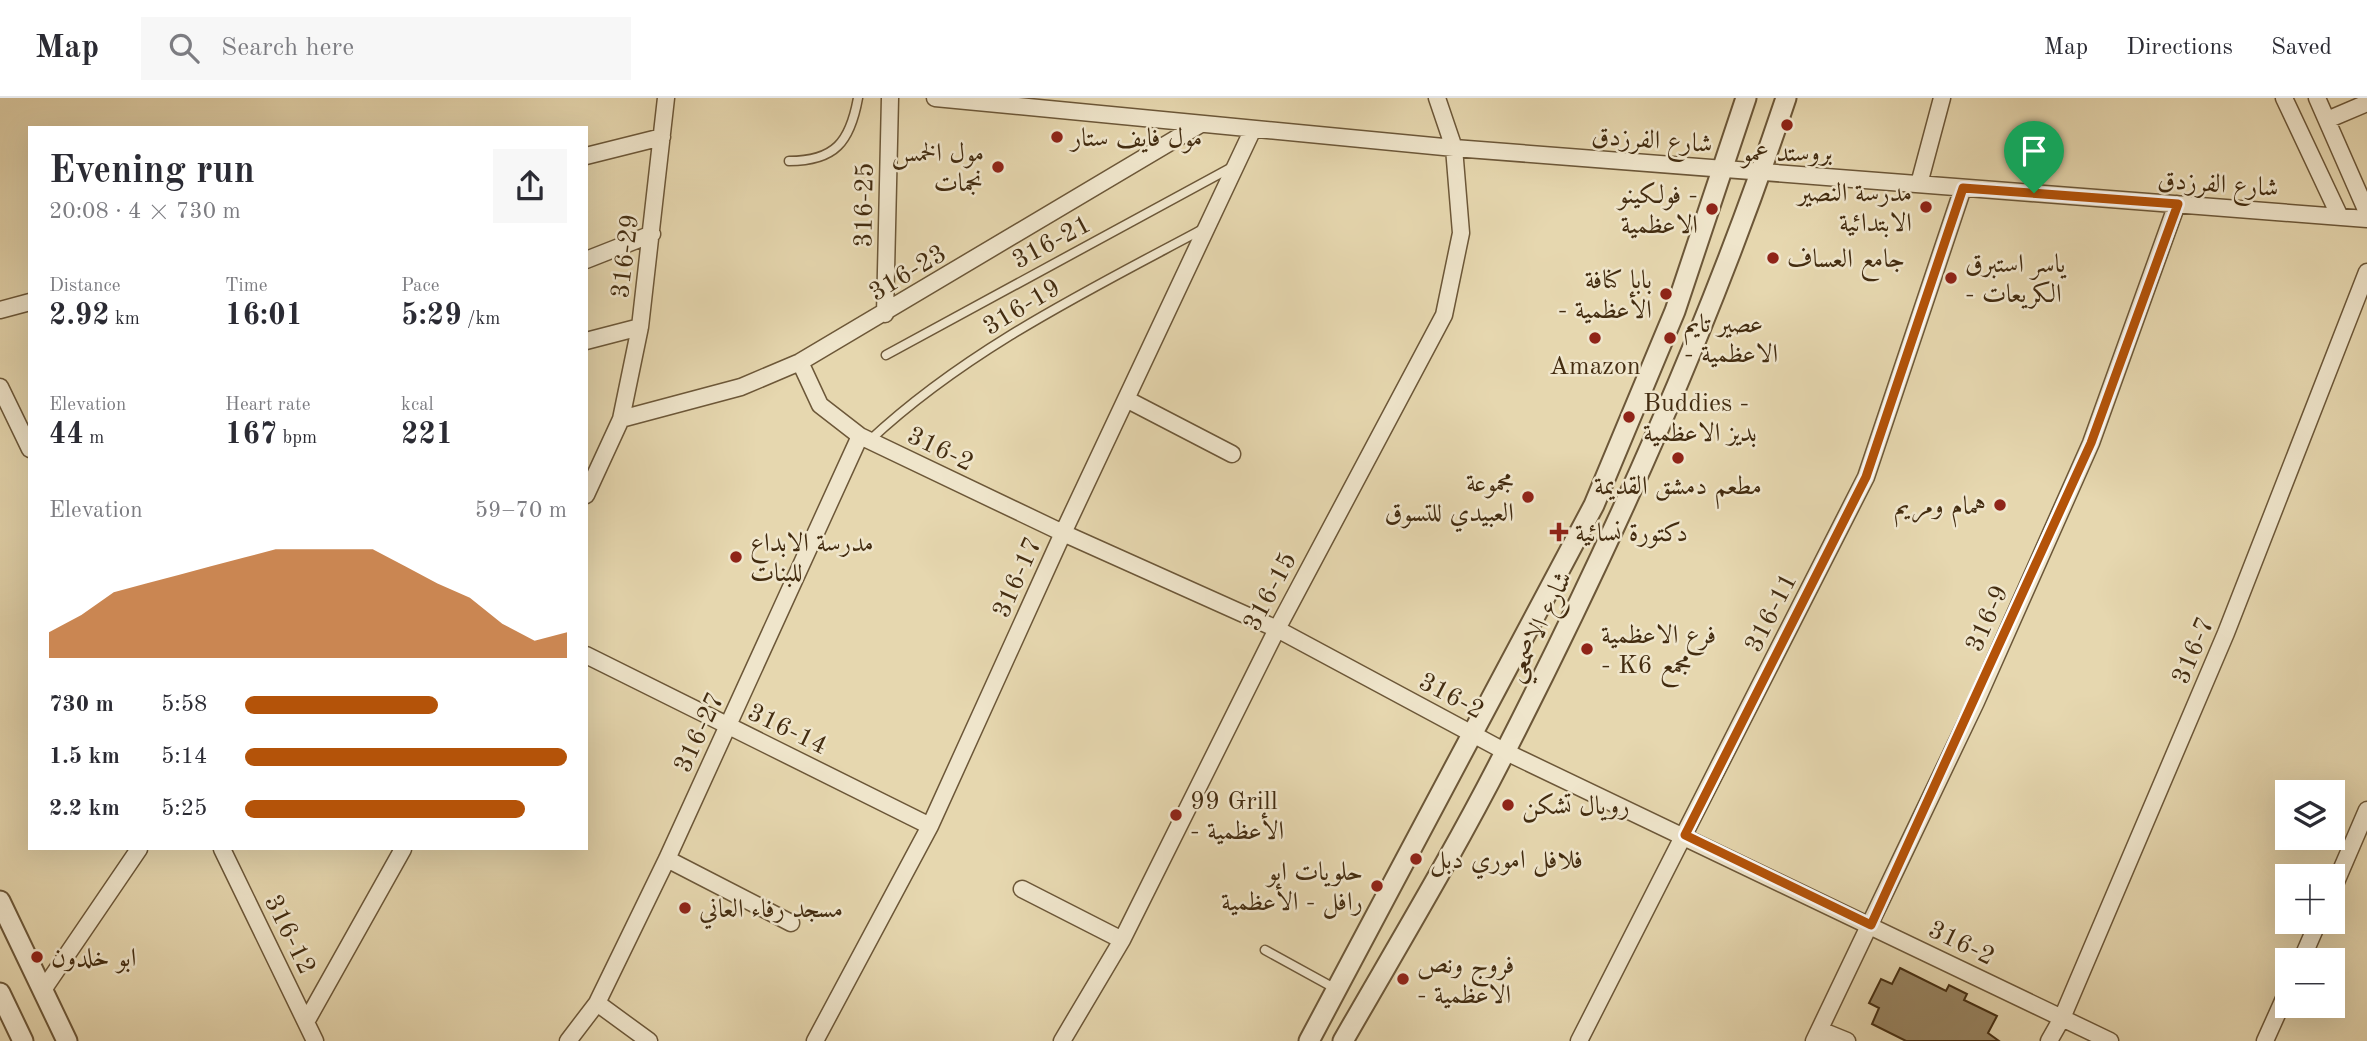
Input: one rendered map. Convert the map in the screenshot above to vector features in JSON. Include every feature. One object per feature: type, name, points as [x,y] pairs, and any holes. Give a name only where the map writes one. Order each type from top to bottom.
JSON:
[{"type":"street","name":"316-29","points":[[588,491],[621,419],[640,327],[666,98]]},
{"type":"street","name":"316-25","points":[[885,314],[890,98]]},
{"type":"street","name":"شارع الفرزدق","points":[[935,98],[1454,148],[2367,219]]},
{"type":"street","name":"316-15","points":[[1062,1041],[1122,940],[1277,629],[1444,315],[1461,233],[1454,148],[1437,98]]},
{"type":"street","name":"شارع الاصمعي","points":[[1309,1041],[1594,505],[1675,311],[1746,98]]},
{"type":"street","name":"شارع الاصمعي","points":[[1343,1041],[1506,752],[1622,512],[1703,327],[1786,98]]},
{"type":"street","points":[[1919,184],[1942,98]]},
{"type":"street","points":[[2284,98],[2340,217]]},
{"type":"street","points":[[2318,98],[2367,212]]},
{"type":"street","points":[[2327,120],[2367,103]]},
{"type":"street","name":"316-23","points":[[621,419],[741,387],[800,362],[885,314],[1199,125]]},
{"type":"street","name":"316-17","points":[[815,1041],[930,826],[1062,533],[1253,129]]},
{"type":"street","points":[[588,155],[663,136]]},
{"type":"street","name":"316-11","points":[[1579,1041],[1866,477],[1963,188]]},
{"type":"street","name":"316-9","points":[[1817,1035],[1871,925],[2091,443],[2178,204]]},
{"type":"street","points":[[588,259],[652,234]]},
{"type":"street","name":"316-7","points":[[2049,1041],[2062,1018],[2226,632],[2367,272]]},
{"type":"street","points":[[0,310],[28,303]]},
{"type":"street","points":[[588,340],[640,327]]},
{"type":"street","name":"316-2","points":[[800,362],[820,405],[865,438],[1062,533],[1277,629],[1506,752],[1685,835],[2110,1041]]},
{"type":"street","points":[[0,387],[28,445]]},
{"type":"street","points":[[1126,399],[1232,454]]},
{"type":"street","name":"316-27","points":[[568,1041],[597,1003],[865,438]]},
{"type":"street","name":"316-14","points":[[588,656],[930,826]]},
{"type":"street","points":[[2344,864],[2367,810]]},
{"type":"street","points":[[43,990],[138,850]]},
{"type":"street","name":"316-12","points":[[222,850],[315,1041]]},
{"type":"street","points":[[306,1022],[402,850]]},
{"type":"street","points":[[667,859],[791,923]]},
{"type":"street","points":[[1022,889],[1122,940]]},
{"type":"street","points":[[0,901],[67,1041]]},
{"type":"street","points":[[0,993],[23,1041]]},
{"type":"street","points":[[597,1003],[649,1041]]},
{"type":"street","points":[[2265,1041],[2275,1018]]},
{"type":"street","points":[[1817,1035],[1847,1041]]},
{"type":"lane","points":[[789,161],[811,161],[824,156],[840,143],[850,133],[858,98]]},
{"type":"lane","name":"316-21","points":[[886,355],[1236,165]]},
{"type":"lane","name":"316-19","points":[[865,438],[989,348],[1071,299],[1207,227]]},
{"type":"lane","points":[[1265,950],[1338,990]]},
{"type":"building","points":[[1900,968],[1946,991],[1949,985],[1967,994],[1964,1000],[1997,1016],[1988,1033],[1999,1041],[1906,1041],[1872,1024],[1879,1008],[1869,1003],[1881,979],[1892,984]]},
{"type":"place","name":"بروستد عمو","points":[[1787,125]]},
{"type":"place","name":"مول فايف ستار","points":[[1057,137]]},
{"type":"place","name":"مول الخمس نجمات","points":[[998,167]]},
{"type":"place","name":"مدرسة النصير الابتدائية","points":[[1926,207]]},
{"type":"place","name":"فولكينو - الاعظمية","points":[[1712,209]]},
{"type":"place","name":"جامع العساف","points":[[1773,258]]},
{"type":"place","name":"ياسر استبرق - الكريعات","points":[[1951,278]]},
{"type":"place","name":"بابا كنافة - الأعظمية","points":[[1666,294]]},
{"type":"place","name":"Amazon","points":[[1595,338]]},
{"type":"place","name":"عصير تايم - الاعظمية","points":[[1670,338]]},
{"type":"place","name":"Buddies - بديز الاعظمية","points":[[1629,417]]},
{"type":"place","name":"مطعم دمشق القديمة","points":[[1678,458]]},
{"type":"place","name":"مجموعة العبيدي للتسوق","points":[[1528,497]]},
{"type":"place","name":"همام ومريم","points":[[2000,505]]},
{"type":"place","name":"دكتورة نسائية","points":[[1559,532]]},
{"type":"place","name":"مدرسة الابداع للبنات","points":[[736,557]]},
{"type":"place","name":"فرع الاعظمية - K6 مجمع","points":[[1587,649]]},
{"type":"place","name":"رويال تشكن","points":[[1508,805]]},
{"type":"place","name":"99 Grill - الأعظمية","points":[[1176,815]]},
{"type":"place","name":"فلافل اموري دبل","points":[[1416,859]]},
{"type":"place","name":"حلويات ابو رافل - الأعظمية","points":[[1377,886]]},
{"type":"place","name":"مسجد رفاء العاني","points":[[685,908]]},
{"type":"place","name":"ابو خلدون","points":[[37,957]]},
{"type":"place","name":"فروج ونص - الاعظمية","points":[[1403,979]]},
{"type":"route","points":[[1963,188],[2034,193],[2178,204],[2091,443],[1976,702],[1871,925],[1685,835],[1866,477],[1963,188]]}]
